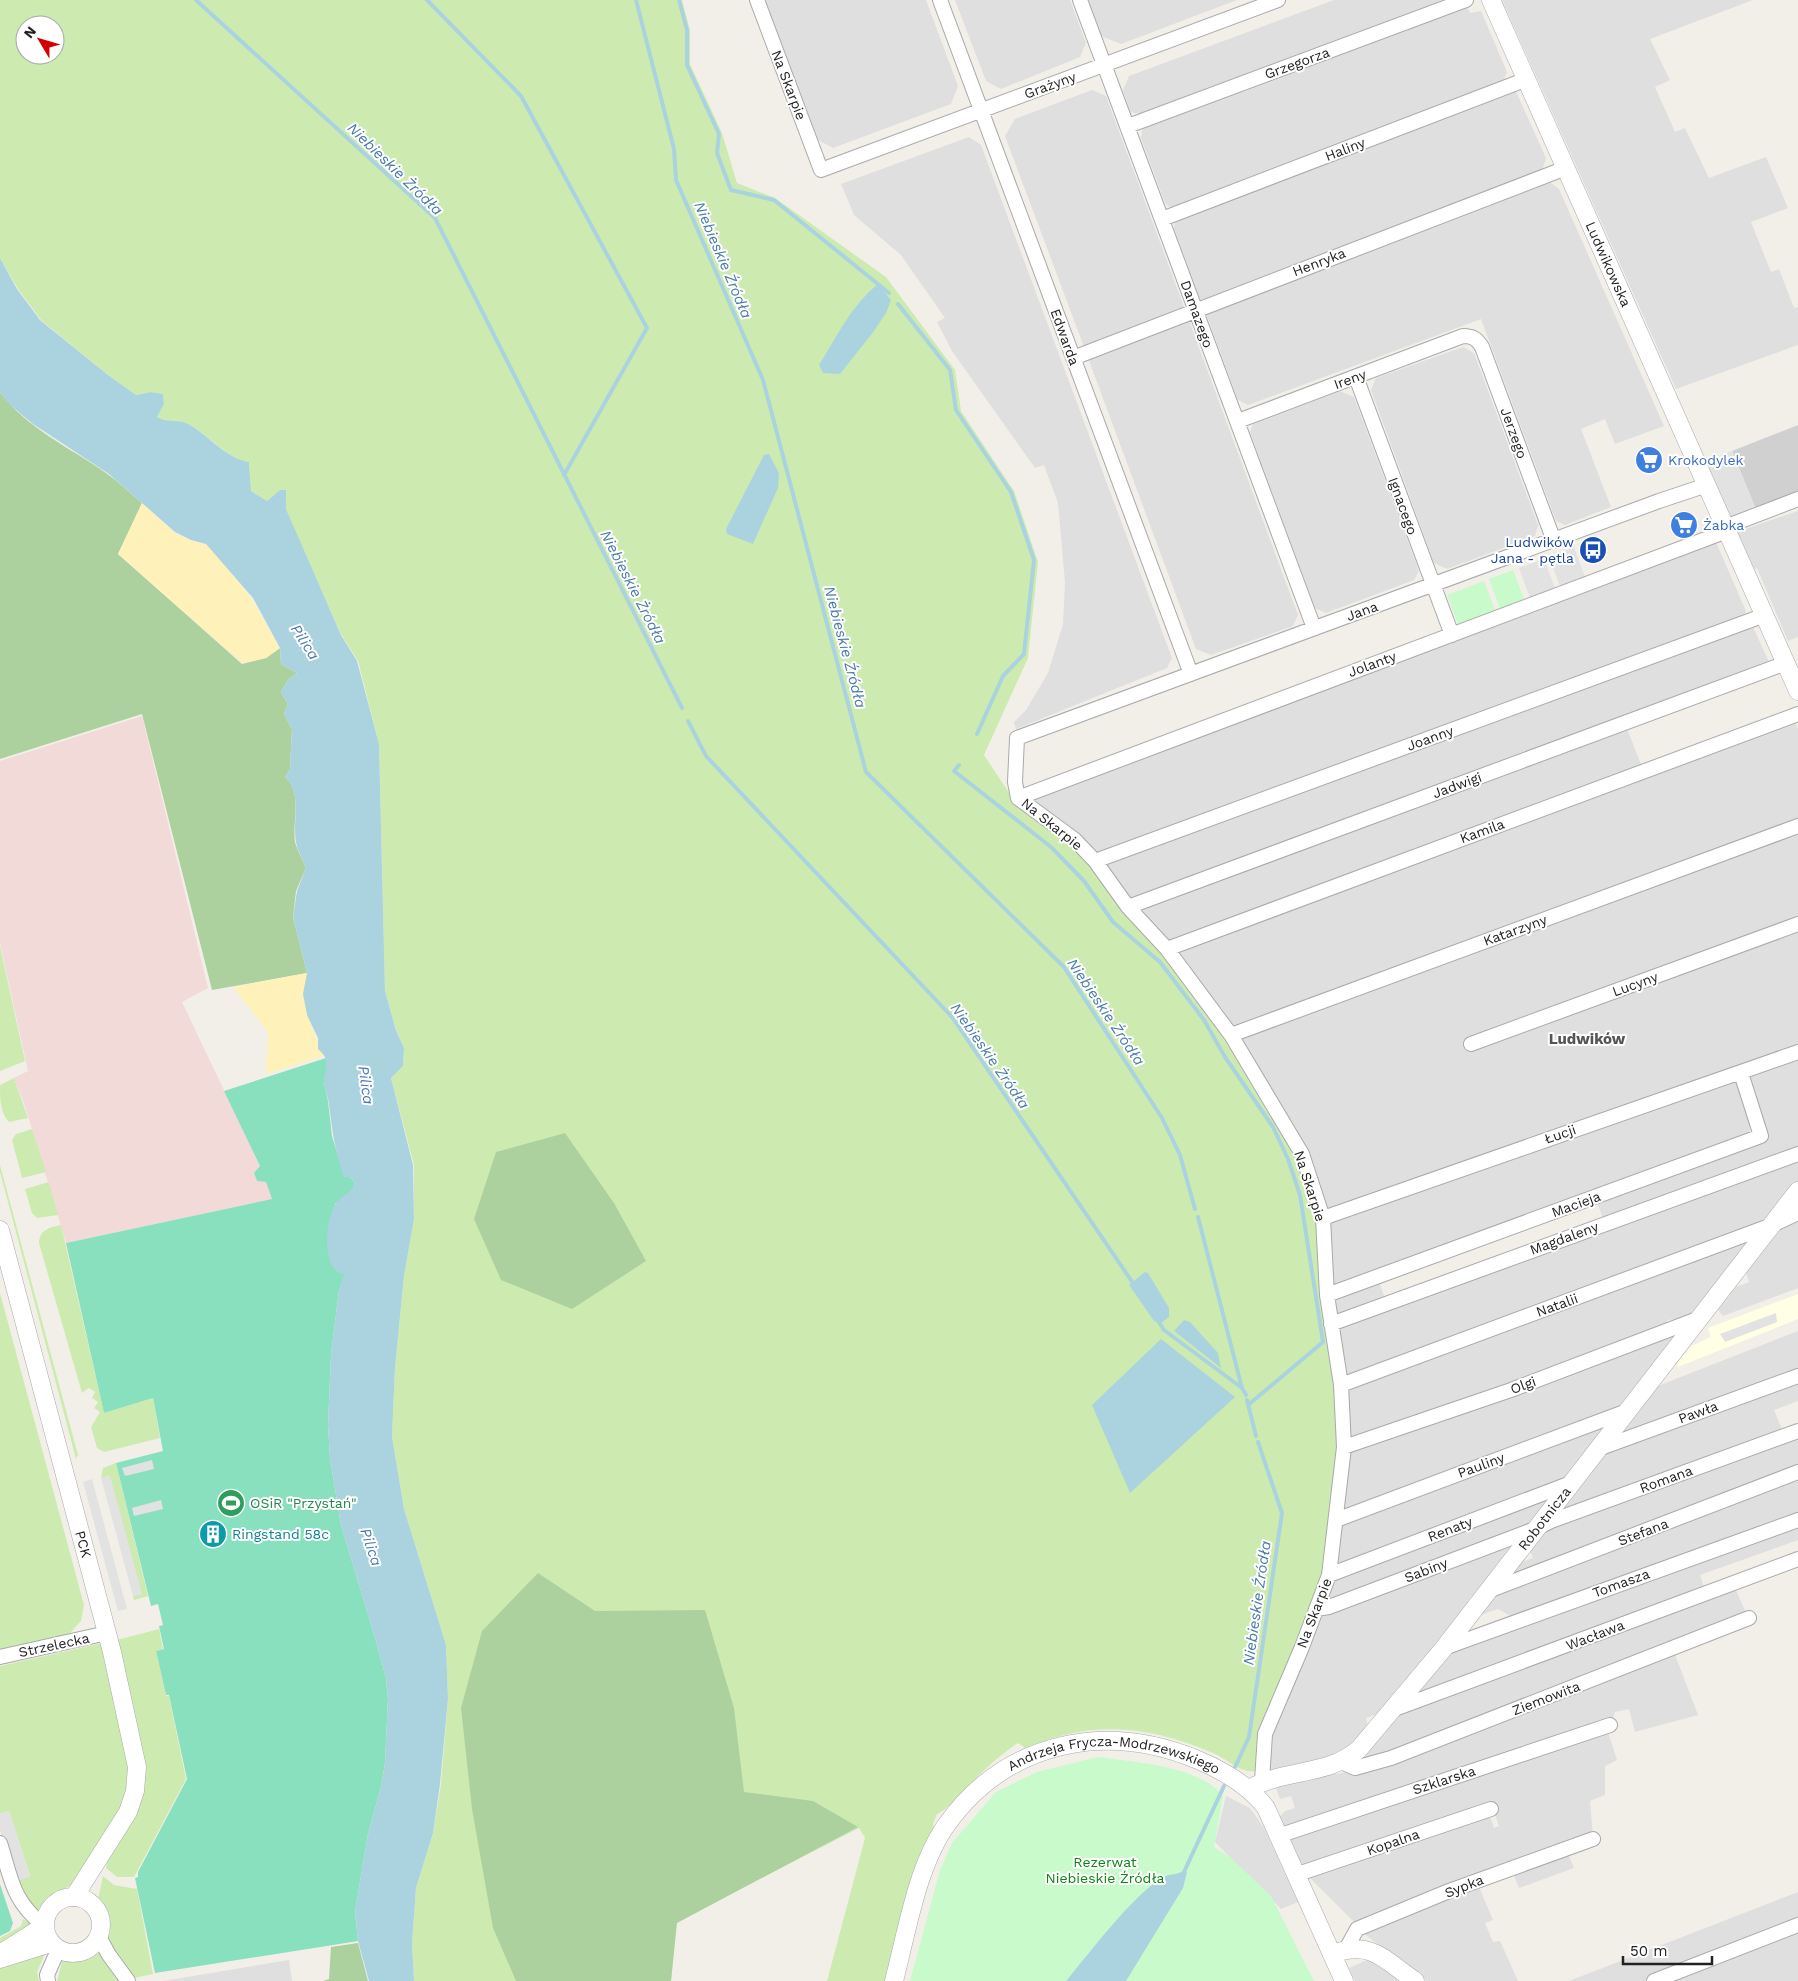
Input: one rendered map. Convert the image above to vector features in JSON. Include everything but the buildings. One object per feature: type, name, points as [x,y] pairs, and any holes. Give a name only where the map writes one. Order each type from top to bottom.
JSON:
[{"type":"street","name":"Na Skarpie","points":[[757,0],[821,170]]},
{"type":"street","name":"Edwarda","points":[[940,0],[1191,674]]},
{"type":"street","name":"Damazego","points":[[1080,0],[1314,628]]},
{"type":"street","name":"Grażyny","points":[[821,170],[1278,0]]},
{"type":"street","name":"Grzegorza","points":[[1128,126],[1466,0]]},
{"type":"street","name":"Ludwikowska","points":[[1492,0],[1726,529],[1791,669],[1798,690]]},
{"type":"street","name":"Haliny","points":[[1162,219],[1527,79]]},
{"type":"street","name":"Henryka","points":[[1073,358],[1195,309],[1566,168]]},
{"type":"street","name":"Ireny","points":[[1238,421],[1463,336]]},
{"type":"street","name":"Jerzego","points":[[1463,336],[1471,336],[1478,340],[1482,347],[1554,541]]},
{"type":"street","name":"Ignacego","points":[[1356,377],[1452,635]]},
{"type":"street","name":"Jana","points":[[1017,738],[1659,501],[1707,485]]},
{"type":"street","points":[[1726,529],[1798,499]]},
{"type":"street","name":"Jolanty","points":[[1018,798],[1452,635],[1726,529]]},
{"type":"street","name":"Joanny","points":[[1095,860],[1765,615]]},
{"type":"street","name":"Jadwigi","points":[[1128,907],[1791,669]]},
{"type":"street","name":"Kamila","points":[[1166,949],[1798,714]]},
{"type":"street","name":"Na Skarpie","points":[[1017,738],[1015,782],[1018,798],[1075,840],[1095,860],[1128,907],[1166,949],[1232,1035],[1302,1154],[1323,1218],[1327,1296],[1341,1385],[1344,1447],[1330,1575],[1265,1734],[1256,1785]]},
{"type":"street","name":"Katarzyny","points":[[1232,1035],[1798,826]]},
{"type":"street","name":"Lucyny","points":[[1471,1044],[1798,924]]},
{"type":"street","name":"Łucji","points":[[1323,1218],[1724,1076],[1741,1073],[1798,1052]]},
{"type":"street","name":"Macieja","points":[[1327,1296],[1762,1136],[1741,1073]]},
{"type":"street","name":"Magdaleny","points":[[1331,1324],[1798,1154]]},
{"type":"street","name":"Robotnicza","points":[[1256,1785],[1341,1762],[1359,1749],[1444,1648],[1798,1191]]},
{"type":"street","name":"Natalii","points":[[1341,1385],[1772,1225],[1798,1213]]},
{"type":"street","name":"PCK","points":[[0,1230],[107,1633],[134,1745],[137,1767],[135,1791],[128,1812],[74,1896]]},
{"type":"street","name":"Olgi","points":[[1344,1447],[1511,1390],[1700,1318]]},
{"type":"street","name":"Pawła","points":[[1598,1449],[1798,1376]]},
{"type":"street","name":"Pauliny","points":[[1336,1520],[1627,1411]]},
{"type":"street","name":"Romana","points":[[1535,1529],[1551,1521],[1798,1431]]},
{"type":"street","name":"Stefana","points":[[1488,1591],[1798,1472]]},
{"type":"street","name":"Renaty","points":[[1330,1575],[1571,1483]]},
{"type":"street","name":"Tomasza","points":[[1444,1648],[1798,1520]]},
{"type":"street","name":"Sabiny","points":[[1316,1609],[1328,1607],[1535,1529]]},
{"type":"street","name":"Wacława","points":[[1392,1710],[1798,1558]]},
{"type":"street","name":"Ziemowita","points":[[1341,1762],[1355,1768],[1391,1758],[1749,1618]]},
{"type":"street","name":"Strzelecka","points":[[0,1657],[107,1633]]},
{"type":"street","name":"Szklarska","points":[[1278,1836],[1610,1725]]},
{"type":"street","name":"Andrzeja Frycza-Modrzewskiego","points":[[894,1981],[922,1877],[938,1838],[966,1800],[991,1779],[1016,1763],[1044,1751],[1072,1743],[1098,1740],[1126,1741],[1166,1748],[1256,1785],[1295,1875],[1339,1951],[1344,1981]]},
{"type":"street","name":"Kopalna","points":[[1295,1875],[1491,1809]]},
{"type":"street","name":"Sypka","points":[[1339,1951],[1357,1929],[1449,1891],[1593,1839]]},
{"type":"street","points":[[0,1844],[18,1898],[27,1912],[44,1926],[55,1946],[47,1975],[48,1981]]},
{"type":"street","name":"PCK","points":[[91,1903],[102,1855]]},
{"type":"street","points":[[0,1954],[44,1926],[50,1908],[65,1898],[74,1896],[91,1903],[101,1919],[99,1937],[94,1944],[77,1953],[55,1946],[0,1959]]},
{"type":"street","points":[[1654,1981],[1798,1925]]},
{"type":"street","points":[[99,1937],[108,1955],[128,1981]]},
{"type":"street","points":[[1339,1951],[1358,1947],[1374,1952],[1415,1981]]},
{"type":"shaded area","points":[[765,0],[926,0],[958,86],[951,104],[833,148],[818,140]]},
{"type":"shaded area","points":[[955,0],[1070,0],[1086,43],[1080,57],[1001,89],[986,81]]},
{"type":"shaded area","points":[[1088,0],[1237,0],[1121,44],[1101,36]]},
{"type":"shaded area","points":[[1334,0],[1448,0],[1140,114],[1130,112],[1123,90],[1129,76]]},
{"type":"shaded area","points":[[1502,0],[1753,0],[1650,39],[1670,80],[1655,87],[1675,132],[1685,128],[1709,178],[1766,157],[1788,208],[1751,222],[1771,272],[1779,269],[1794,308],[1798,307],[1798,345],[1676,389]]},
{"type":"shaded area","points":[[1466,4],[1470,13],[1481,11],[1507,72],[1502,84],[1172,209],[1165,203],[1141,138],[1143,126]]},
{"type":"shaded area","points":[[1514,87],[1546,158],[1542,171],[1201,302],[1174,229],[1175,219]]},
{"type":"shaded area","points":[[1092,90],[1106,96],[1184,307],[1084,347],[1005,136],[1015,119]]},
{"type":"shaded area","points":[[969,137],[981,145],[1172,658],[1167,668],[1016,729],[1014,722],[1026,710],[1048,673],[1063,624],[1065,582],[1058,503],[1044,465],[1035,468],[952,351],[937,322],[945,318],[901,255],[854,215],[841,184]]},
{"type":"shaded area","points":[[1548,181],[1559,189],[1664,426],[1615,444],[1605,419],[1581,429],[1611,507],[1565,525],[1556,521],[1481,319],[1248,405],[1238,400],[1205,311]]},
{"type":"shaded area","points":[[1188,318],[1298,615],[1293,626],[1211,655],[1196,649],[1088,358]]},
{"type":"shaded area","points":[[1463,347],[1474,353],[1538,525],[1535,536],[1447,569],[1434,563],[1371,390],[1376,378]]},
{"type":"shaded area","points":[[1340,391],[1354,397],[1419,571],[1414,580],[1326,613],[1315,608],[1250,432],[1253,424]]},
{"type":"shaded area","points":[[1798,425],[1798,491],[1755,507],[1732,451]]},
{"type":"shaded area","points":[[1732,451],[1755,507],[1730,517],[1706,462]]},
{"type":"shaded area","points":[[1798,511],[1798,637],[1788,641],[1757,568],[1754,569],[1738,534],[1739,531]]},
{"type":"shaded area","points":[[1715,540],[1746,611],[1744,617],[1095,855],[1025,802]]},
{"type":"shaded area","points":[[1574,547],[1585,577],[1560,586],[1549,557]]},
{"type":"shaded area","points":[[1544,559],[1555,588],[1530,598],[1519,568]]},
{"type":"shaded area","points":[[1752,625],[1770,664],[1130,901],[1105,863]]},
{"type":"shaded area","points":[[142,716],[208,988],[182,1002],[260,1166],[254,1173],[257,1181],[266,1182],[272,1199],[66,1243],[25,1106],[14,1078],[28,1071],[0,943],[0,761]]},
{"type":"shaded area","points":[[1794,719],[1798,729],[1798,824],[1235,1029],[1176,956],[1179,950]]},
{"type":"shaded area","points":[[1626,726],[1642,767],[1167,942],[1134,909]]},
{"type":"shaded area","points":[[1798,830],[1798,1045],[1330,1212],[1324,1209],[1237,1037]]},
{"type":"shaded area","points":[[1798,1057],[1798,1152],[1604,1221],[1597,1202],[1767,1139],[1750,1081],[1753,1074]]},
{"type":"shaded area","points":[[1734,1076],[1750,1125],[1749,1134],[1336,1288],[1330,1283],[1327,1226],[1332,1219]]},
{"type":"shaded area","points":[[1798,1156],[1798,1180],[1765,1223],[1354,1377],[1344,1376],[1335,1325]]},
{"type":"shaded area","points":[[1798,1217],[1798,1288],[1723,1316],[1718,1310],[1736,1287],[1749,1282],[1746,1273],[1787,1221]]},
{"type":"shaded area","points":[[1747,1238],[1750,1242],[1690,1318],[1667,1320],[1667,1328],[1357,1438],[1349,1436],[1347,1386]]},
{"type":"shaded area","points":[[1379,1282],[1386,1301],[1334,1319],[1334,1299]]},
{"type":"shaded area","points":[[1798,1294],[1798,1319],[1678,1367],[1677,1363],[1691,1346],[1711,1337],[1708,1328]]},
{"type":"shaded area","points":[[1776,1313],[1777,1322],[1725,1342],[1720,1334]]},
{"type":"shaded area","points":[[1678,1329],[1680,1334],[1613,1413],[1343,1515],[1349,1448]]},
{"type":"shaded area","points":[[1798,1331],[1798,1373],[1620,1434],[1658,1386]]},
{"type":"shaded area","points":[[1798,1380],[1798,1401],[1774,1410],[1784,1434],[1560,1511],[1611,1447]]},
{"type":"shaded area","points":[[1599,1425],[1602,1431],[1558,1485],[1334,1566],[1340,1521]]},
{"type":"shaded area","points":[[1798,1434],[1798,1469],[1569,1559],[1511,1575],[1521,1562],[1533,1558],[1530,1551],[1550,1524]]},
{"type":"shaded area","points":[[152,1460],[154,1469],[125,1476],[122,1468]]},
{"type":"shaded area","points":[[110,1476],[142,1594],[133,1596],[101,1478]]},
{"type":"shaded area","points":[[1798,1476],[1798,1517],[1516,1619],[1498,1609],[1480,1615],[1500,1589]]},
{"type":"shaded area","points":[[92,1479],[127,1609],[118,1611],[83,1482]]},
{"type":"shaded area","points":[[1549,1498],[1524,1531],[1325,1604],[1333,1575]]},
{"type":"shaded area","points":[[161,1500],[163,1509],[134,1516],[132,1508]]},
{"type":"shaded area","points":[[1798,1522],[1798,1540],[1700,1575],[1705,1590],[1409,1700],[1459,1645]]},
{"type":"shaded area","points":[[1508,1542],[1513,1545],[1475,1595],[1470,1597],[1468,1605],[1381,1713],[1366,1718],[1368,1727],[1347,1751],[1319,1762],[1271,1770],[1268,1742],[1321,1613]]},
{"type":"shaded area","points":[[1734,1586],[1747,1615],[1359,1765],[1357,1759],[1398,1713]]},
{"type":"shaded area","points":[[1674,1652],[1698,1715],[1635,1732],[1629,1709],[1615,1712],[1612,1721],[1284,1829],[1279,1817],[1285,1811],[1295,1808],[1291,1796],[1280,1799],[1276,1788],[1296,1780],[1348,1772]]},
{"type":"shaded area","points":[[1608,1732],[1617,1760],[1605,1766],[1605,1795],[1590,1801],[1593,1836],[1357,1925],[1308,1876],[1489,1813],[1494,1828],[1499,1826],[1492,1806],[1303,1869],[1288,1838]]},
{"type":"shaded area","points":[[1226,1796],[1250,1808],[1264,1828],[1298,1902],[1281,1909],[1215,1842]]},
{"type":"shaded area","points":[[9,1811],[30,1877],[16,1881],[0,1830],[0,1814]]},
{"type":"shaded area","points":[[1567,1851],[1574,1868],[1519,1888],[1512,1871]]},
{"type":"shaded area","points":[[1479,1887],[1493,1920],[1485,1923],[1493,1942],[1500,1941],[1518,1981],[1427,1981],[1363,1933],[1366,1930]]},
{"type":"shaded area","points":[[1798,1892],[1798,1923],[1747,1943],[1646,1981],[1569,1981]]},
{"type":"shaded area","points":[[1798,1930],[1798,1981],[1664,1981]]},
{"type":"shaded area","points":[[1369,1959],[1400,1981],[1355,1981],[1349,1968]]},
{"type":"shaded area","points":[[289,1960],[292,1981],[163,1981]]},
{"type":"green space","points":[[0,0],[682,0],[690,30],[690,64],[722,133],[737,183],[775,198],[886,277],[955,370],[961,411],[1014,491],[1038,562],[1028,658],[984,755],[1015,802],[1073,842],[1165,953],[1231,1041],[1306,1175],[1316,1223],[1327,1325],[1338,1387],[1340,1451],[1325,1574],[1255,1771],[1244,1770],[1218,1755],[1165,1736],[1142,1732],[1097,1730],[1050,1739],[1025,1748],[1018,1743],[996,1759],[948,1806],[937,1814],[933,1824],[935,1829],[886,1981],[827,1981],[865,1838],[859,1828],[676,1922],[671,1981],[414,1981],[412,1944],[416,1888],[433,1833],[441,1784],[448,1699],[446,1645],[404,1509],[392,1437],[395,1366],[404,1276],[414,1219],[414,1165],[391,1078],[403,1066],[404,1048],[396,1029],[385,991],[379,744],[358,661],[341,634],[300,543],[286,509],[286,490],[280,490],[267,501],[251,491],[249,462],[241,460],[225,451],[190,425],[166,421],[157,417],[164,404],[163,394],[151,392],[136,395],[108,375],[41,320],[18,289],[0,258]]},
{"type":"green space","points":[[0,392],[11,405],[36,427],[106,473],[142,503],[118,554],[242,664],[266,658],[280,648],[281,664],[297,673],[288,680],[281,692],[288,704],[284,714],[292,729],[290,769],[285,777],[294,791],[296,807],[295,842],[306,868],[296,891],[293,917],[307,973],[212,990],[142,714],[0,759]]},
{"type":"green space","points":[[1513,570],[1524,599],[1500,609],[1489,579]]},
{"type":"green space","points":[[1484,581],[1495,610],[1458,624],[1447,595]]},
{"type":"green space","points":[[0,946],[25,1061],[0,1071]]},
{"type":"green space","name":"OSiR \"Przystań\"","points":[[326,1058],[328,1062],[324,1082],[332,1136],[344,1176],[350,1177],[355,1183],[352,1191],[335,1204],[345,1274],[339,1290],[331,1355],[328,1425],[330,1458],[341,1525],[386,1678],[388,1699],[385,1763],[381,1787],[368,1834],[355,1912],[358,1941],[155,1973],[135,1878],[138,1877],[138,1872],[187,1779],[169,1695],[166,1695],[156,1651],[164,1649],[159,1626],[163,1625],[158,1604],[151,1606],[116,1463],[163,1451],[153,1398],[104,1413],[66,1243],[272,1199],[266,1182],[257,1181],[254,1173],[260,1166],[224,1091]]},
{"type":"green space","points":[[14,1078],[28,1118],[9,1122],[2,1110],[0,1085]]},
{"type":"green space","points":[[32,1129],[46,1172],[22,1178],[12,1140],[16,1134]]},
{"type":"green space","points":[[565,1133],[614,1203],[646,1261],[572,1309],[501,1280],[474,1219],[496,1152]]},
{"type":"green space","points":[[0,1165],[78,1455],[76,1459],[0,1172]]},
{"type":"green space","points":[[49,1182],[58,1215],[37,1218],[32,1213],[25,1189]]},
{"type":"green space","points":[[61,1225],[104,1413],[153,1398],[160,1438],[104,1452],[97,1448],[91,1427],[100,1412],[94,1408],[98,1402],[92,1398],[95,1392],[89,1388],[82,1393],[39,1243],[43,1232],[49,1228]]},
{"type":"green space","points":[[0,1293],[84,1605],[81,1621],[71,1632],[71,1635],[0,1652]]},
{"type":"green space","points":[[116,1463],[148,1596],[134,1600],[133,1596],[141,1594],[109,1476],[101,1478],[103,1468]]},
{"type":"green space","points":[[538,1573],[595,1611],[705,1610],[734,1708],[744,1792],[813,1801],[858,1827],[677,1923],[671,1981],[516,1981],[493,1928],[472,1809],[461,1708],[482,1631]]},
{"type":"green space","points":[[159,1629],[163,1649],[156,1651],[166,1696],[169,1696],[186,1779],[134,1877],[117,1877],[106,1868],[108,1857],[135,1807],[117,1640]]},
{"type":"green space","points":[[102,1643],[130,1758],[125,1804],[99,1851],[70,1886],[49,1896],[37,1911],[29,1906],[16,1881],[30,1876],[9,1811],[0,1814],[0,1666]]},
{"type":"green space","name":"Rezerwat Niebieskie Źródła","points":[[1098,1757],[1165,1767],[1183,1772],[1213,1786],[1223,1796],[1214,1847],[1230,1857],[1271,1896],[1314,1981],[910,1981],[940,1870],[952,1843],[996,1792],[1037,1772]]},
{"type":"green space","points":[[103,1876],[114,1885],[137,1889],[153,1974],[134,1978],[111,1945],[106,1933],[104,1913],[98,1899]]},
{"type":"green space","points":[[0,1884],[13,1923],[10,1931],[0,1936]]},
{"type":"green space","points":[[23,1919],[33,1925],[46,1951],[37,1972],[39,1981],[0,1981],[0,1938],[21,1926]]},
{"type":"green space","points":[[358,1943],[368,1981],[323,1981],[329,1979],[331,1947]]},
{"type":"green space","points":[[97,1950],[118,1981],[57,1981],[63,1958],[81,1959]]},
{"type":"sand","points":[[142,503],[175,533],[192,541],[206,544],[252,599],[280,648],[266,658],[242,663],[118,554]]},
{"type":"sand","points":[[307,973],[305,994],[308,1014],[319,1049],[326,1055],[266,1074],[268,1032],[233,987]]},
{"type":"water","name":"Pilica","points":[[0,258],[17,289],[40,320],[136,395],[151,392],[163,394],[164,404],[157,417],[186,423],[225,452],[249,462],[251,491],[267,501],[280,490],[286,490],[286,509],[341,635],[357,661],[379,744],[385,991],[396,1030],[404,1048],[403,1066],[391,1078],[413,1165],[414,1219],[404,1276],[395,1367],[392,1437],[404,1509],[446,1645],[448,1699],[440,1784],[433,1833],[416,1888],[412,1944],[414,1981],[369,1981],[358,1941],[355,1912],[368,1834],[381,1787],[385,1763],[388,1699],[386,1678],[341,1525],[330,1458],[328,1425],[331,1355],[339,1290],[344,1274],[337,1271],[331,1264],[328,1255],[327,1233],[335,1205],[351,1190],[355,1183],[350,1177],[344,1177],[336,1150],[324,1083],[326,1060],[318,1049],[318,1038],[307,1015],[303,994],[307,973],[293,917],[297,891],[306,868],[296,842],[294,791],[285,777],[290,769],[292,729],[284,714],[288,704],[281,692],[288,680],[297,673],[281,664],[280,648],[253,598],[206,544],[191,540],[175,532],[109,474],[33,424],[9,404],[0,392]]},
{"type":"water","points":[[878,284],[891,300],[886,313],[840,374],[823,373],[819,365],[839,332],[860,302]]},
{"type":"water","points":[[769,454],[779,473],[778,488],[753,544],[727,534],[726,529],[764,455]]},
{"type":"water","points":[[1145,1272],[1148,1273],[1169,1308],[1169,1317],[1161,1323],[1154,1321],[1129,1285]]},
{"type":"water","points":[[1184,1320],[1190,1322],[1218,1353],[1221,1368],[1174,1331]]},
{"type":"water","points":[[1161,1339],[1235,1397],[1130,1493],[1092,1405]]},
{"type":"water","points":[[1183,1871],[1187,1872],[1183,1888],[1126,1981],[1066,1981],[1136,1899],[1161,1878]]},
{"type":"waterway","name":"Niebieskie Żródła","points":[[196,0],[435,218],[682,708]]},
{"type":"waterway","name":"Niebieskie Żródła","points":[[427,0],[521,96],[647,328],[564,475]]},
{"type":"waterway","name":"Niebieskie Źródła","points":[[636,0],[674,149],[676,180],[763,380],[866,772],[1064,967],[1162,1118],[1180,1155],[1195,1209]]},
{"type":"waterway","points":[[679,0],[687,30],[687,65],[719,134],[717,153],[731,190],[774,200],[889,293]]},
{"type":"waterway","points":[[898,304],[950,370],[956,410],[1011,492],[1034,560],[1024,654],[1003,676],[977,734]]},
{"type":"waterway","name":"Niebieskie Żródła","points":[[688,721],[706,756],[952,1017],[1135,1286]]},
{"type":"waterway","points":[[959,765],[954,771],[1051,847],[1084,881],[1113,922],[1160,962],[1204,1020],[1225,1057],[1273,1127],[1288,1159],[1300,1195],[1323,1342],[1248,1405]]},
{"type":"waterway","name":"Niebieskie Źródła","points":[[1198,1217],[1242,1388],[1246,1395]]},
{"type":"waterway","name":"Niebieskie Żródła","points":[[1157,1319],[1164,1330],[1242,1388]]},
{"type":"waterway","name":"Niebieskie Źródła","points":[[1247,1400],[1256,1436]]},
{"type":"waterway","name":"Niebieskie Źródła","points":[[1235,1767],[1249,1737],[1282,1513],[1258,1442]]},
{"type":"waterway","name":"Niebieskie Źródła","points":[[1183,1874],[1224,1786]]},
{"type":"place","name":"Krokodylek","points":[[1649,460]]},
{"type":"place","name":"Żabka","points":[[1684,525]]},
{"type":"place","name":"Ludwików Jana - pętla","points":[[1593,550]]},
{"type":"place","name":"OSiR \"Przystań\"","points":[[231,1503]]},
{"type":"place","name":"Ringstand 58c","points":[[213,1534]]},
{"type":"district","name":"Ludwików","points":[[1587,1039]]}]
